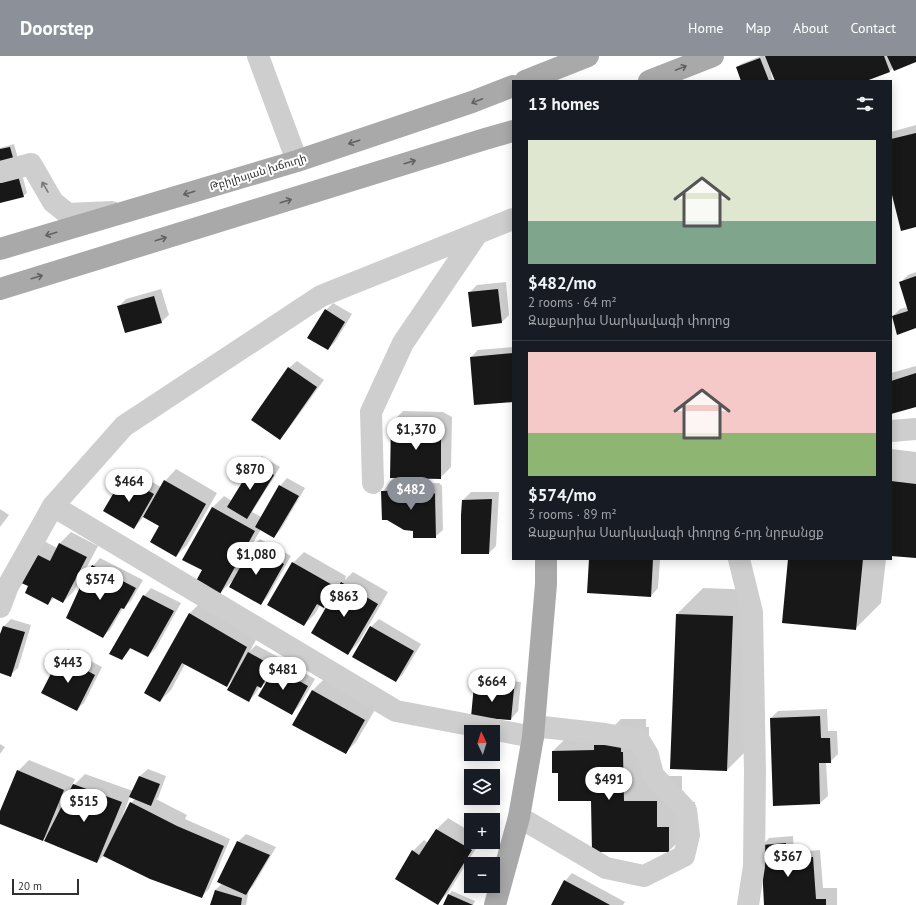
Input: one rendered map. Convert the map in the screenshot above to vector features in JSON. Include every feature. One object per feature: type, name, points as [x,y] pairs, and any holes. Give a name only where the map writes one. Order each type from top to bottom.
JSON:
[{"type":"main road","points":[[537,79],[588,56]]},
{"type":"main road","points":[[652,80],[713,56]]},
{"type":"main road","name":"Թբիլիսյան խճուղի","points":[[0,249],[297,161],[472,102],[512,86]]},
{"type":"main road","points":[[0,289],[512,131]]},
{"type":"main road","points":[[495,905],[519,817],[534,731],[546,584],[546,560]]},
{"type":"street","points":[[258,56],[297,161]]},
{"type":"street","points":[[0,172],[31,164],[53,202],[68,214],[127,212]]},
{"type":"street","points":[[0,607],[8,586],[53,506],[124,426],[321,296],[512,219]]},
{"type":"street","points":[[373,483],[371,412],[403,343],[476,234]]},
{"type":"street","points":[[892,431],[916,429]]},
{"type":"street","points":[[53,506],[396,711],[534,731],[605,734],[639,740],[648,755],[653,775],[686,810],[689,835],[684,856],[644,876],[606,868],[519,817]]},
{"type":"street","points":[[739,560],[752,612],[755,779],[754,866],[748,905]]},
{"type":"building","points":[[765,56],[884,56],[890,72],[869,80],[775,80]]},
{"type":"building","points":[[887,56],[916,56],[916,62],[894,71]]},
{"type":"building","points":[[760,58],[769,80],[741,80],[736,67]]},
{"type":"building","points":[[916,133],[916,227],[901,231],[892,195],[892,139]]},
{"type":"building","points":[[10,147],[24,197],[0,203],[0,149]]},
{"type":"building","points":[[916,276],[916,328],[897,335],[892,316],[908,311],[899,282]]},
{"type":"building","points":[[498,289],[502,323],[472,327],[468,292]]},
{"type":"building","points":[[154,296],[162,323],[125,333],[117,306]]},
{"type":"building","points":[[325,309],[345,322],[328,350],[307,338]]},
{"type":"building","points":[[512,353],[512,402],[474,405],[470,357]]},
{"type":"building","points":[[288,367],[317,387],[280,440],[251,420]]},
{"type":"building","points":[[916,373],[916,407],[892,414],[892,381]]},
{"type":"building","points":[[391,422],[432,423],[441,428],[441,479],[390,478]]},
{"type":"building","points":[[254,463],[274,475],[247,519],[227,507]]},
{"type":"building","points":[[123,477],[154,494],[134,529],[103,511]]},
{"type":"building","points":[[164,480],[206,504],[176,557],[150,542],[159,526],[143,517]]},
{"type":"building","points":[[892,481],[916,484],[916,558],[892,556]]},
{"type":"building","points":[[279,485],[299,496],[274,538],[255,527]]},
{"type":"building","points":[[431,490],[435,494],[436,538],[413,538],[413,531],[404,530],[387,520],[382,520],[381,491]]},
{"type":"building","points":[[492,499],[489,554],[461,554],[462,500]]},
{"type":"building","points":[[212,507],[255,531],[220,594],[196,581],[202,570],[182,560]]},
{"type":"building","points":[[59,543],[87,557],[63,603],[52,597],[48,605],[25,593],[28,586],[17,581],[32,552],[50,561]]},
{"type":"building","points":[[252,546],[284,564],[261,605],[229,587]]},
{"type":"building","points":[[589,560],[653,560],[651,597],[587,593]]},
{"type":"building","points":[[788,560],[863,560],[856,630],[782,623]]},
{"type":"building","points":[[292,562],[336,587],[324,608],[317,604],[304,626],[267,605]]},
{"type":"building","points":[[92,565],[136,588],[124,609],[121,608],[103,638],[66,618]]},
{"type":"building","points":[[341,582],[378,604],[348,655],[311,633]]},
{"type":"building","points":[[143,595],[174,611],[148,657],[130,648],[122,660],[109,654]]},
{"type":"building","points":[[189,613],[247,647],[227,687],[182,663],[160,702],[144,693]]},
{"type":"building","points":[[676,614],[733,616],[727,771],[670,769]]},
{"type":"building","points":[[3,626],[25,632],[11,677],[0,673],[0,634]]},
{"type":"building","points":[[370,626],[414,651],[396,682],[352,657]]},
{"type":"building","points":[[248,652],[273,666],[261,688],[257,686],[249,702],[227,690]]},
{"type":"building","points":[[60,656],[95,675],[77,711],[41,693]]},
{"type":"building","points":[[275,667],[308,686],[292,715],[258,696]]},
{"type":"building","points":[[474,685],[514,689],[511,720],[471,717]]},
{"type":"building","points":[[312,690],[365,720],[346,754],[292,725]]},
{"type":"building","points":[[820,716],[821,738],[830,738],[831,763],[819,763],[820,804],[773,806],[770,718]]},
{"type":"building","points":[[594,745],[621,745],[621,752],[623,752],[624,801],[657,801],[657,827],[669,827],[669,852],[592,852],[591,801],[558,801],[558,773],[552,773],[552,751],[594,750]]},
{"type":"building","points":[[17,770],[64,790],[43,841],[0,824],[0,811]]},
{"type":"building","points":[[139,776],[160,784],[151,806],[129,797]]},
{"type":"building","points":[[73,784],[122,802],[97,863],[44,841]]},
{"type":"building","points":[[130,802],[177,826],[224,846],[202,898],[150,879],[103,856]]},
{"type":"building","points":[[436,829],[464,845],[464,849],[472,850],[468,857],[464,857],[464,863],[438,905],[395,879],[412,850],[419,855]]},
{"type":"building","points":[[237,841],[270,855],[246,895],[217,882]]},
{"type":"building","points":[[786,843],[787,859],[813,857],[816,899],[826,899],[826,905],[764,905],[761,845]]},
{"type":"building","points":[[564,880],[610,905],[551,905]]},
{"type":"building","points":[[215,890],[242,898],[241,905],[210,905]]},
{"type":"building","points":[[448,894],[473,905],[443,905]]}]
